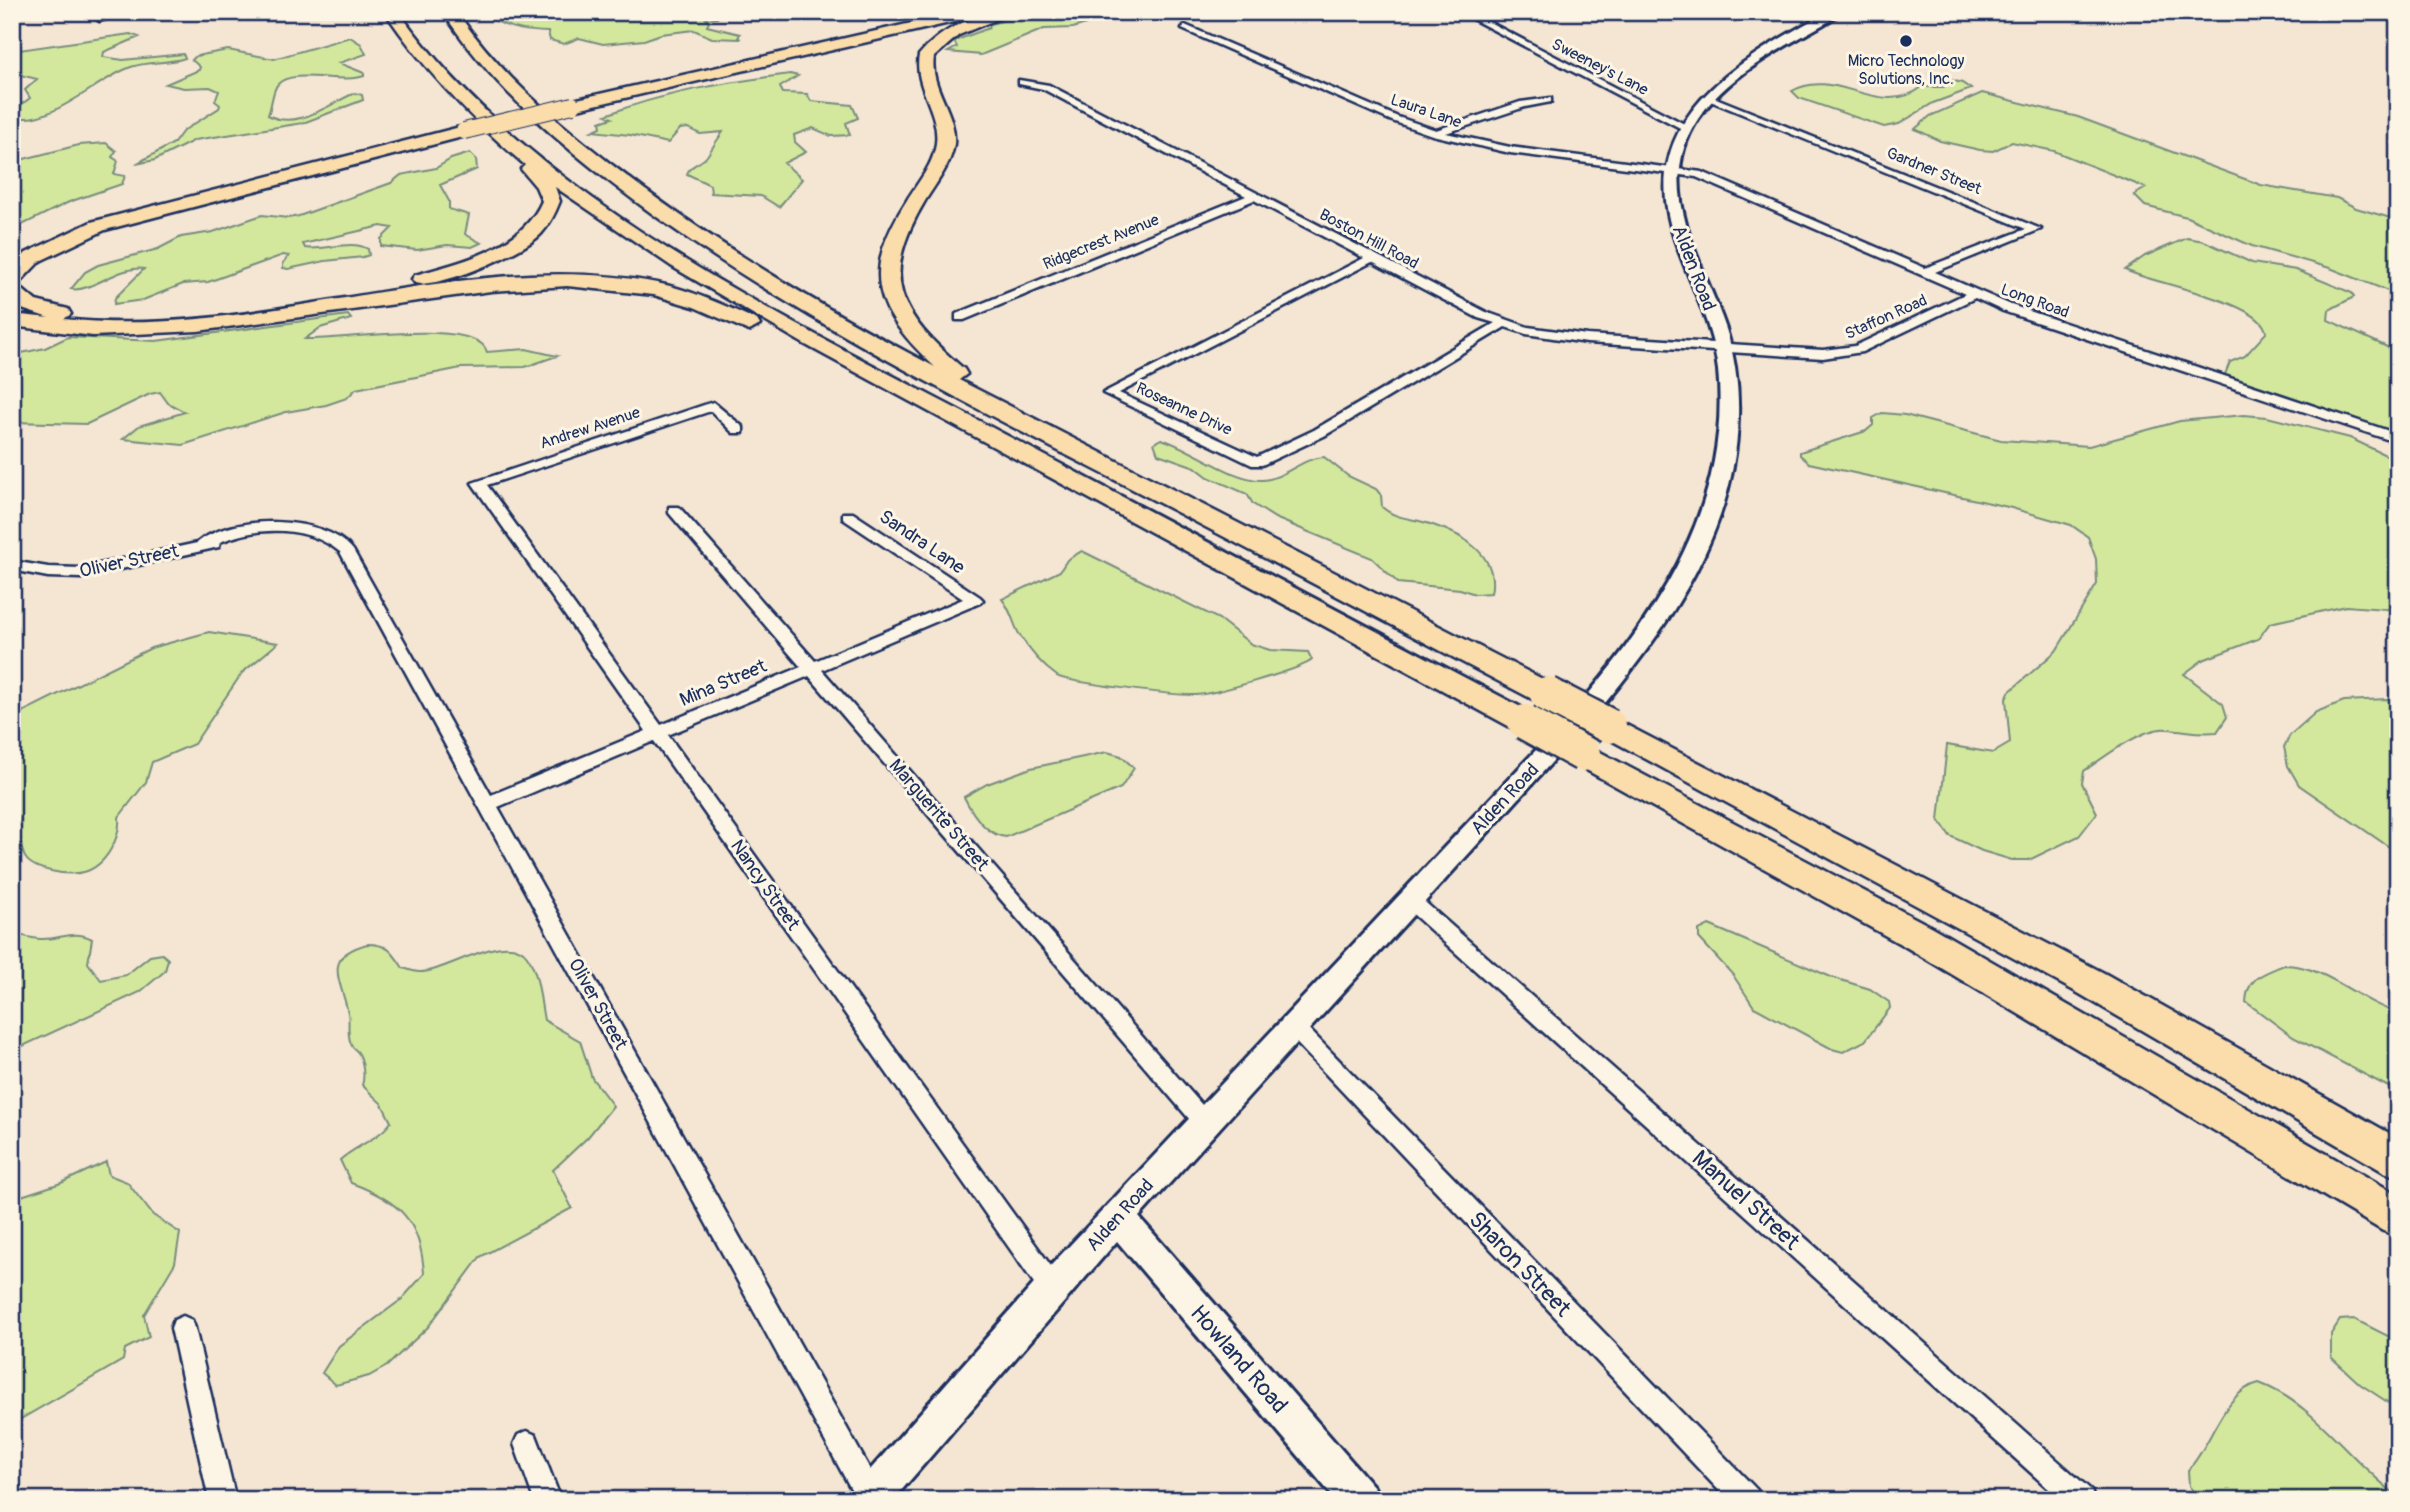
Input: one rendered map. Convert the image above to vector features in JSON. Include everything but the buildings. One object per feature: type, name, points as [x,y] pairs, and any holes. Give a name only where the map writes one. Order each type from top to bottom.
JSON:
[{"type":"highway","points":[[391,12],[444,82],[499,134],[576,194],[671,258],[783,324],[911,394],[1525,722],[2028,999],[2398,1217]]},
{"type":"highway","points":[[450,12],[478,50],[534,110],[592,160],[673,220],[824,315],[1609,726],[2045,958],[2398,1159]]},
{"type":"highway","points":[[259,165],[459,126],[939,12]]},
{"type":"highway","points":[[568,101],[980,12]]},
{"type":"highway","points":[[1007,12],[954,32],[927,55],[925,72],[943,120],[945,142],[937,165],[892,246],[888,281],[896,307],[924,346],[958,375],[1026,423]]},
{"type":"highway","points":[[12,280],[33,257],[98,226],[459,126]]},
{"type":"highway","points":[[12,290],[29,305],[54,313],[101,319],[157,320],[299,305],[379,290],[449,271],[516,243],[537,228],[548,212],[551,201],[548,192],[499,134]]},
{"type":"highway","points":[[12,253],[82,216],[133,198]]},
{"type":"highway","points":[[12,320],[70,328],[169,327],[264,318],[510,282],[567,280],[614,283],[656,289],[694,301],[911,394]]},
{"type":"main road","name":"Alden Road","points":[[869,1498],[1052,1288],[1609,685],[1673,599],[1704,535],[1723,478],[1730,439],[1724,349],[1675,218],[1672,168],[1687,128],[1708,98],[1747,64],[1836,12]]},
{"type":"main road","name":"Howland Road","points":[[1118,1217],[1361,1500]]},
{"type":"street","points":[[93,12],[102,19]]},
{"type":"street","name":"Sweeney's Lane","points":[[1463,12],[1687,128]]},
{"type":"street","name":"Laura Lane","points":[[1185,27],[1395,119],[1435,133],[1510,150],[1672,168]]},
{"type":"street","name":"Boston Hill Road","points":[[1022,82],[1046,87],[1502,324],[1587,338],[1724,349]]},
{"type":"street","name":"Gardner Street","points":[[1708,98],[2036,229],[1923,273]]},
{"type":"street","points":[[1435,133],[1523,104],[1548,100]]},
{"type":"street","name":"Long Road","points":[[1672,168],[1698,174],[1973,295],[2058,327],[2398,439]]},
{"type":"street","name":"Ridgecrest Avenue","points":[[960,317],[1255,196]]},
{"type":"street","name":"Roseanne Drive","points":[[1372,258],[1109,393],[1257,462],[1319,433],[1502,324]]},
{"type":"street","name":"Staffon Road","points":[[1724,349],[1823,354],[1847,351],[1973,295]]},
{"type":"street","name":"Andrew Avenue","points":[[479,483],[713,406],[738,430]]},
{"type":"street","name":"Nancy Street","points":[[479,483],[1052,1288]]},
{"type":"street","name":"Marguerite Street","points":[[674,510],[1205,1121]]},
{"type":"street","name":"Sandra Lane","points":[[848,516],[975,600]]},
{"type":"street","name":"Oliver Street","points":[[12,565],[48,572],[80,573],[120,567],[204,544],[307,531],[331,538],[346,550],[869,1498]]},
{"type":"street","name":"Mina Street","points":[[488,804],[975,600]]},
{"type":"street","name":"Manuel Street","points":[[1411,901],[2081,1500]]},
{"type":"street","name":"Sharon Street","points":[[1294,1027],[1747,1500]]},
{"type":"street","points":[[183,1328],[223,1500]]},
{"type":"street","points":[[527,1444],[548,1500]]},
{"type":"green space","points":[[534,12],[715,12],[710,15],[718,18],[706,19],[709,22],[707,26],[740,34],[738,38],[741,39],[712,38],[694,30],[661,34],[644,40],[603,44],[579,38],[564,44],[550,40],[548,32],[522,30],[498,22]]},
{"type":"green space","points":[[1039,12],[1125,12],[1073,28],[1044,29],[981,55],[948,52],[957,47],[954,41],[989,28],[990,24]]},
{"type":"green space","points":[[130,34],[139,37],[104,52],[103,57],[123,60],[183,54],[185,58],[131,67],[57,109],[26,118],[12,116],[17,108],[30,98],[25,90],[37,79],[12,73],[12,51]]},
{"type":"green space","points":[[350,37],[361,44],[366,54],[339,63],[364,73],[364,76],[285,79],[276,87],[268,115],[290,120],[313,114],[355,93],[362,95],[363,100],[303,123],[195,140],[155,160],[136,164],[174,143],[183,131],[219,108],[220,105],[215,101],[219,91],[210,87],[184,88],[166,84],[199,70],[200,67],[192,60],[196,56],[228,50],[274,59]]},
{"type":"green space","points":[[790,74],[798,76],[780,87],[783,93],[807,94],[811,101],[852,105],[858,118],[846,123],[850,135],[831,136],[813,128],[794,135],[795,142],[806,152],[784,163],[802,179],[779,207],[761,196],[711,193],[710,185],[687,174],[707,156],[723,132],[700,134],[688,128],[680,129],[668,143],[592,131],[601,127],[600,122],[612,118],[606,115],[651,100],[720,84]]},
{"type":"green space","points":[[1930,74],[1962,83],[1971,89],[1933,103],[1899,124],[1884,127],[1799,98],[1792,91],[1808,85],[1825,84],[1890,98],[1906,96],[1922,87],[1943,87]]},
{"type":"green space","points":[[1982,93],[2078,117],[2261,185],[2337,198],[2356,208],[2398,220],[2398,295],[2330,268],[2252,246],[2187,217],[2145,206],[2134,195],[2146,188],[2054,151],[2012,142],[1993,151],[1980,150],[1940,141],[1915,129],[1930,116]]},
{"type":"green space","points":[[106,143],[116,151],[112,157],[118,161],[114,174],[125,176],[122,184],[69,202],[12,230],[12,162],[79,145]]},
{"type":"green space","points":[[470,153],[476,159],[477,169],[440,185],[449,201],[449,209],[469,215],[465,234],[481,243],[472,247],[447,245],[417,250],[381,246],[381,239],[392,228],[381,226],[303,244],[305,248],[361,246],[368,249],[369,255],[363,257],[288,269],[283,268],[283,263],[289,256],[283,255],[208,282],[183,284],[143,300],[114,304],[115,298],[144,269],[125,271],[87,287],[71,289],[85,272],[98,265],[158,249],[181,237],[213,232],[262,215],[288,218],[299,216],[391,183],[401,175],[436,168],[451,159]]},
{"type":"green space","points":[[2187,238],[2204,241],[2252,263],[2296,270],[2352,293],[2354,297],[2329,310],[2328,320],[2398,352],[2398,438],[2224,377],[2230,362],[2245,356],[2266,333],[2261,322],[2228,303],[2125,270],[2145,256]]},
{"type":"green space","points":[[348,315],[351,319],[320,328],[305,339],[434,333],[459,335],[478,341],[487,352],[526,349],[557,356],[525,367],[461,368],[356,389],[347,398],[326,405],[286,412],[183,445],[123,439],[139,426],[185,412],[168,403],[160,392],[150,394],[87,424],[12,422],[12,355],[45,348],[68,337],[156,341]]},
{"type":"green space","points":[[1882,413],[1905,415],[2001,440],[2089,446],[2180,421],[2244,415],[2267,417],[2350,438],[2398,461],[2398,610],[2346,606],[2270,623],[2258,639],[2203,660],[2184,674],[2223,704],[2227,717],[2217,732],[2158,729],[2147,732],[2084,771],[2082,783],[2097,813],[2079,836],[2029,860],[2012,860],[1982,851],[1950,836],[1939,820],[1947,745],[1993,753],[2010,743],[2006,699],[2009,692],[2056,651],[2097,584],[2096,559],[2088,537],[2071,525],[2008,507],[1809,463],[1800,455],[1800,452],[1866,431],[1873,425],[1873,418]]},
{"type":"green space","points":[[1161,439],[1239,476],[1251,479],[1263,480],[1279,476],[1308,461],[1324,457],[1348,476],[1376,489],[1381,495],[1382,507],[1387,511],[1445,529],[1477,549],[1490,568],[1491,593],[1475,594],[1460,589],[1398,583],[1372,558],[1275,518],[1253,504],[1247,494],[1208,477],[1195,467],[1158,454],[1154,443]]},
{"type":"green space","points":[[1082,551],[1219,619],[1251,644],[1270,650],[1308,652],[1312,660],[1256,681],[1195,695],[1123,688],[1057,676],[1026,644],[1002,599],[1060,571],[1067,560]]},
{"type":"green space","points":[[209,632],[278,643],[242,673],[194,744],[152,762],[146,782],[119,817],[115,842],[99,864],[84,872],[69,873],[34,865],[24,855],[18,817],[12,814],[12,717],[151,648]]},
{"type":"green space","points":[[2387,699],[2398,702],[2398,853],[2299,785],[2288,766],[2284,747],[2290,735],[2316,712],[2344,701]]},
{"type":"green space","points":[[1107,752],[1121,756],[1134,768],[1121,788],[1006,837],[986,828],[964,797],[987,784],[1031,768]]},
{"type":"green space","points":[[1709,925],[1831,977],[1870,989],[1889,1002],[1890,1008],[1865,1041],[1843,1052],[1832,1049],[1754,1007],[1733,975],[1699,938],[1699,930]]},
{"type":"green space","points":[[12,933],[38,939],[79,935],[92,939],[88,963],[101,980],[126,975],[150,956],[162,954],[168,959],[165,971],[140,992],[12,1051]]},
{"type":"green space","points":[[367,944],[385,947],[403,968],[419,972],[491,949],[518,949],[527,956],[534,970],[544,1020],[580,1041],[592,1078],[613,1106],[588,1137],[553,1170],[572,1208],[480,1257],[428,1327],[387,1366],[369,1376],[336,1385],[322,1373],[339,1346],[402,1299],[424,1274],[418,1240],[405,1215],[383,1197],[351,1183],[340,1160],[380,1133],[391,1122],[382,1104],[362,1085],[362,1061],[350,1042],[348,1013],[339,980],[339,963],[344,955]]},
{"type":"green space","points":[[2284,965],[2314,971],[2398,1013],[2398,1092],[2293,1037],[2246,1002],[2249,987],[2253,982],[2263,974]]},
{"type":"green space","points":[[106,1162],[109,1175],[127,1182],[153,1215],[180,1233],[175,1263],[144,1315],[149,1337],[125,1349],[123,1360],[12,1424],[12,1199],[61,1183]]},
{"type":"green space","points":[[2354,1319],[2398,1341],[2398,1409],[2360,1384],[2331,1357],[2331,1334],[2340,1320]]},
{"type":"green space","points":[[2259,1383],[2279,1392],[2315,1419],[2398,1496],[2398,1500],[2200,1500],[2189,1486],[2188,1470],[2227,1407],[2236,1396]]},
{"type":"place","name":"Micro Technology Solutions, Inc.","points":[[1906,41]]}]
